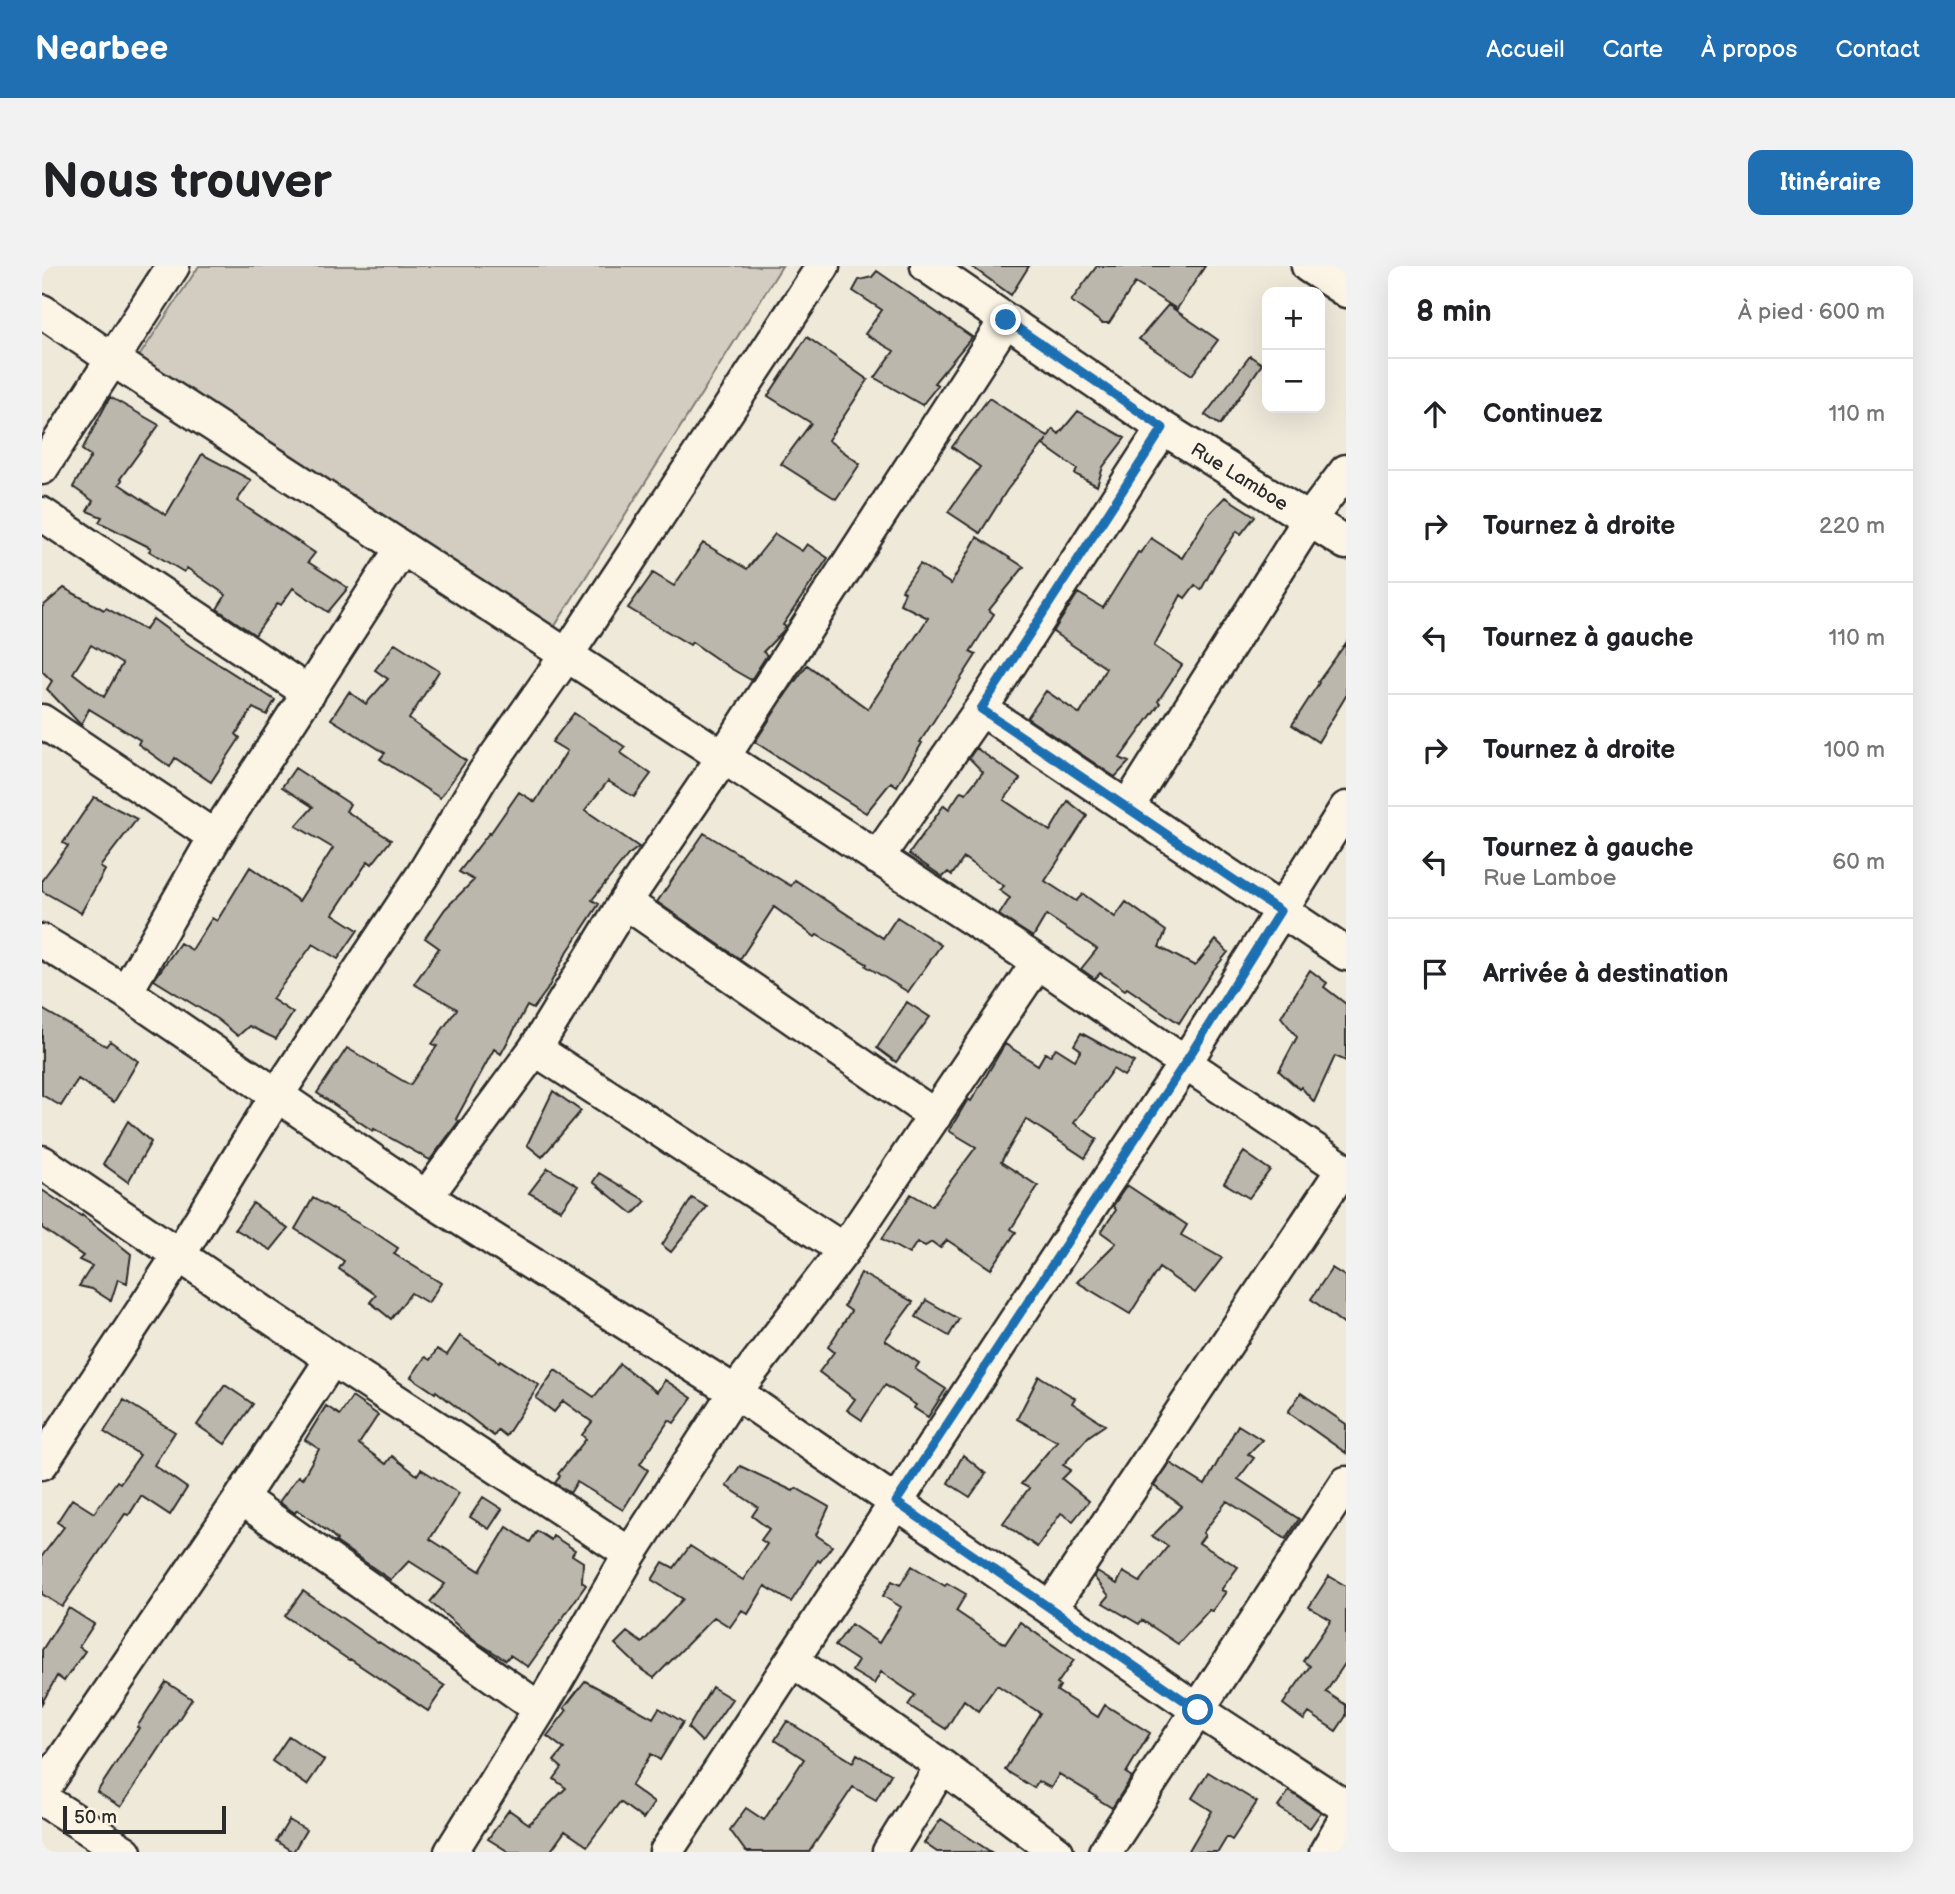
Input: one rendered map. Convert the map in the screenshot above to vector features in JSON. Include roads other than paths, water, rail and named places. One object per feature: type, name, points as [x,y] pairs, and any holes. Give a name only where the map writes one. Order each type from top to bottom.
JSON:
[{"type":"street","points":[[42,468],[173,266]]},
{"type":"street","points":[[42,1463],[178,1255],[277,1094],[422,876],[484,773],[566,656],[822,266]]},
{"type":"street","name":"Rue Lamboe","points":[[927,266],[1163,428],[1346,543]]},
{"type":"street","points":[[1308,266],[1346,291]]},
{"type":"street","points":[[42,311],[1038,962],[1345,1170],[1051,1608]]},
{"type":"street","points":[[426,1197],[536,1049],[625,902],[724,756],[1006,320]]},
{"type":"street","points":[[877,858],[981,709],[1163,428]]},
{"type":"street","points":[[1127,808],[1309,520],[1346,471]]},
{"type":"street","points":[[42,514],[309,693]]},
{"type":"street","points":[[126,992],[215,837],[402,548]]},
{"type":"street","points":[[981,709],[1346,954]]},
{"type":"street","points":[[42,721],[215,837]]},
{"type":"street","points":[[666,1852],[1185,1063],[1346,808]]},
{"type":"street","points":[[625,902],[935,1116]]},
{"type":"street","points":[[42,941],[126,992],[426,1197],[735,1392],[1198,1710],[1346,1807]]},
{"type":"street","points":[[451,1852],[540,1709],[630,1554],[735,1392],[844,1250],[1038,962]]},
{"type":"street","points":[[536,1049],[844,1250]]},
{"type":"street","points":[[42,1162],[332,1359],[630,1554]]},
{"type":"street","points":[[42,1791],[332,1359]]},
{"type":"street","points":[[1105,1852],[1346,1483]]},
{"type":"street","points":[[241,1498],[540,1709]]},
{"type":"street","points":[[793,1661],[942,1766],[1057,1852]]},
{"type":"street","points":[[889,1852],[942,1766]]},
{"type":"street","points":[[42,1798],[125,1852]]},
{"type":"street","points":[[1326,1852],[1346,1818]]}]
